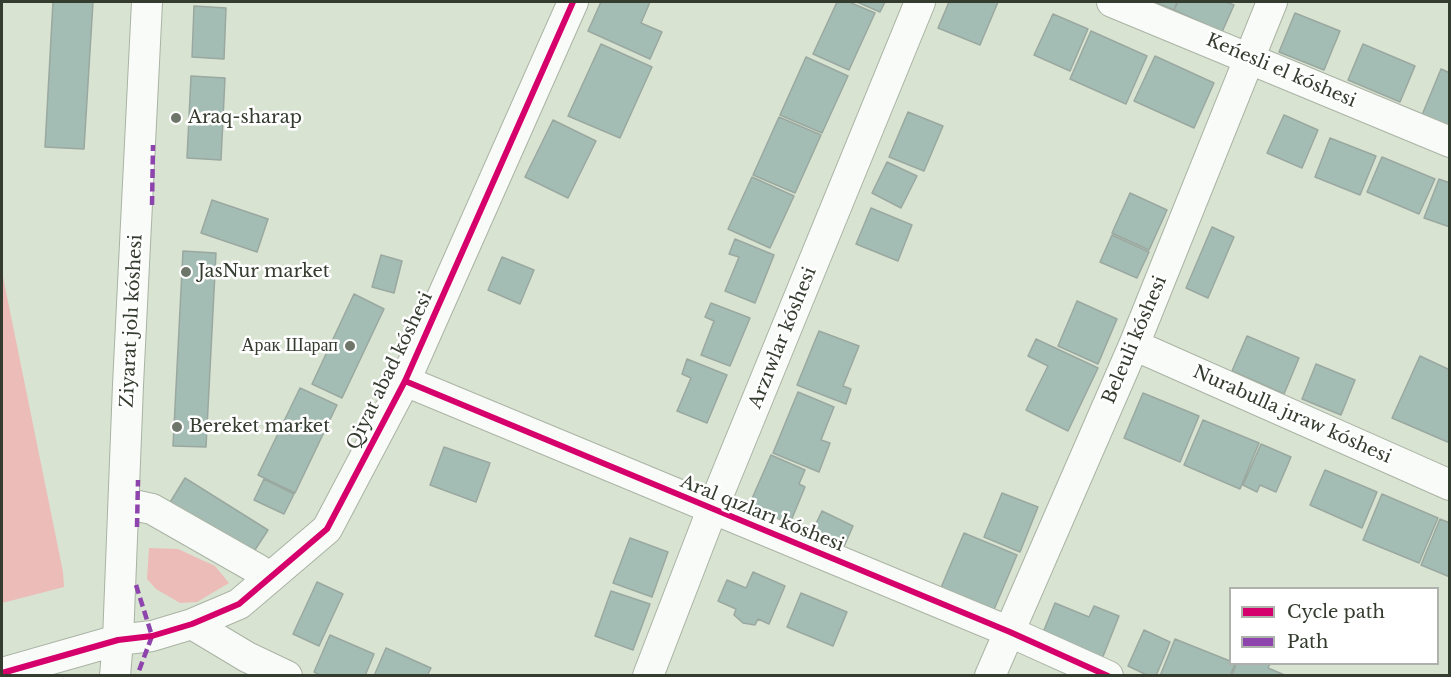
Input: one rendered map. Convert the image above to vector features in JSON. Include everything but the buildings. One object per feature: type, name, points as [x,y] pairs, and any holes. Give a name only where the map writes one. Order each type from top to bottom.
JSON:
[{"type":"street","name":"Ziyarat jolı kóshesi","points":[[115,675],[147,2]]},
{"type":"street","name":"Qiyat abad kóshesi","points":[[2,673],[118,640],[152,636],[192,624],[239,604],[327,529],[405,381],[573,2]]},
{"type":"street","name":"Arzıwlar kóshesi","points":[[648,675],[712,510],[920,2]]},
{"type":"street","name":"Keńesli el kóshesi","points":[[1112,2],[1449,142]]},
{"type":"street","name":"Beleuli kóshesi","points":[[990,675],[1134,345],[1272,2]]},
{"type":"street","name":"Nurabulla jıraw kóshesi","points":[[1134,345],[1449,485]]},
{"type":"street","name":"Aral qızları kóshesi","points":[[405,381],[1010,632],[1108,675]]},
{"type":"street","points":[[124,503],[152,509],[259,570]]},
{"type":"street","points":[[192,624],[247,657],[287,675]]},
{"type":"shaded area","points":[[2,272],[63,572],[64,587],[2,603]]},
{"type":"shaded area","points":[[149,548],[178,549],[215,566],[229,583],[197,602],[180,603],[156,589],[147,579]]},
{"type":"marked path","points":[[152,205],[153,145]]},
{"type":"marked path","points":[[137,527],[138,480]]},
{"type":"marked path","points":[[136,585],[152,636],[137,676]]},
{"type":"cycle path","points":[[2,673],[118,640],[152,636],[192,624],[239,604],[327,529],[405,381],[573,2]]},
{"type":"cycle path","points":[[405,381],[1010,632],[1108,676]]},
{"type":"place","name":"Araq-sharap","points":[[176,118]]},
{"type":"place","name":"JasNur market","points":[[186,272]]},
{"type":"place","name":"Арак Шарап","points":[[350,346]]},
{"type":"place","name":"Bereket market","points":[[177,427]]}]
